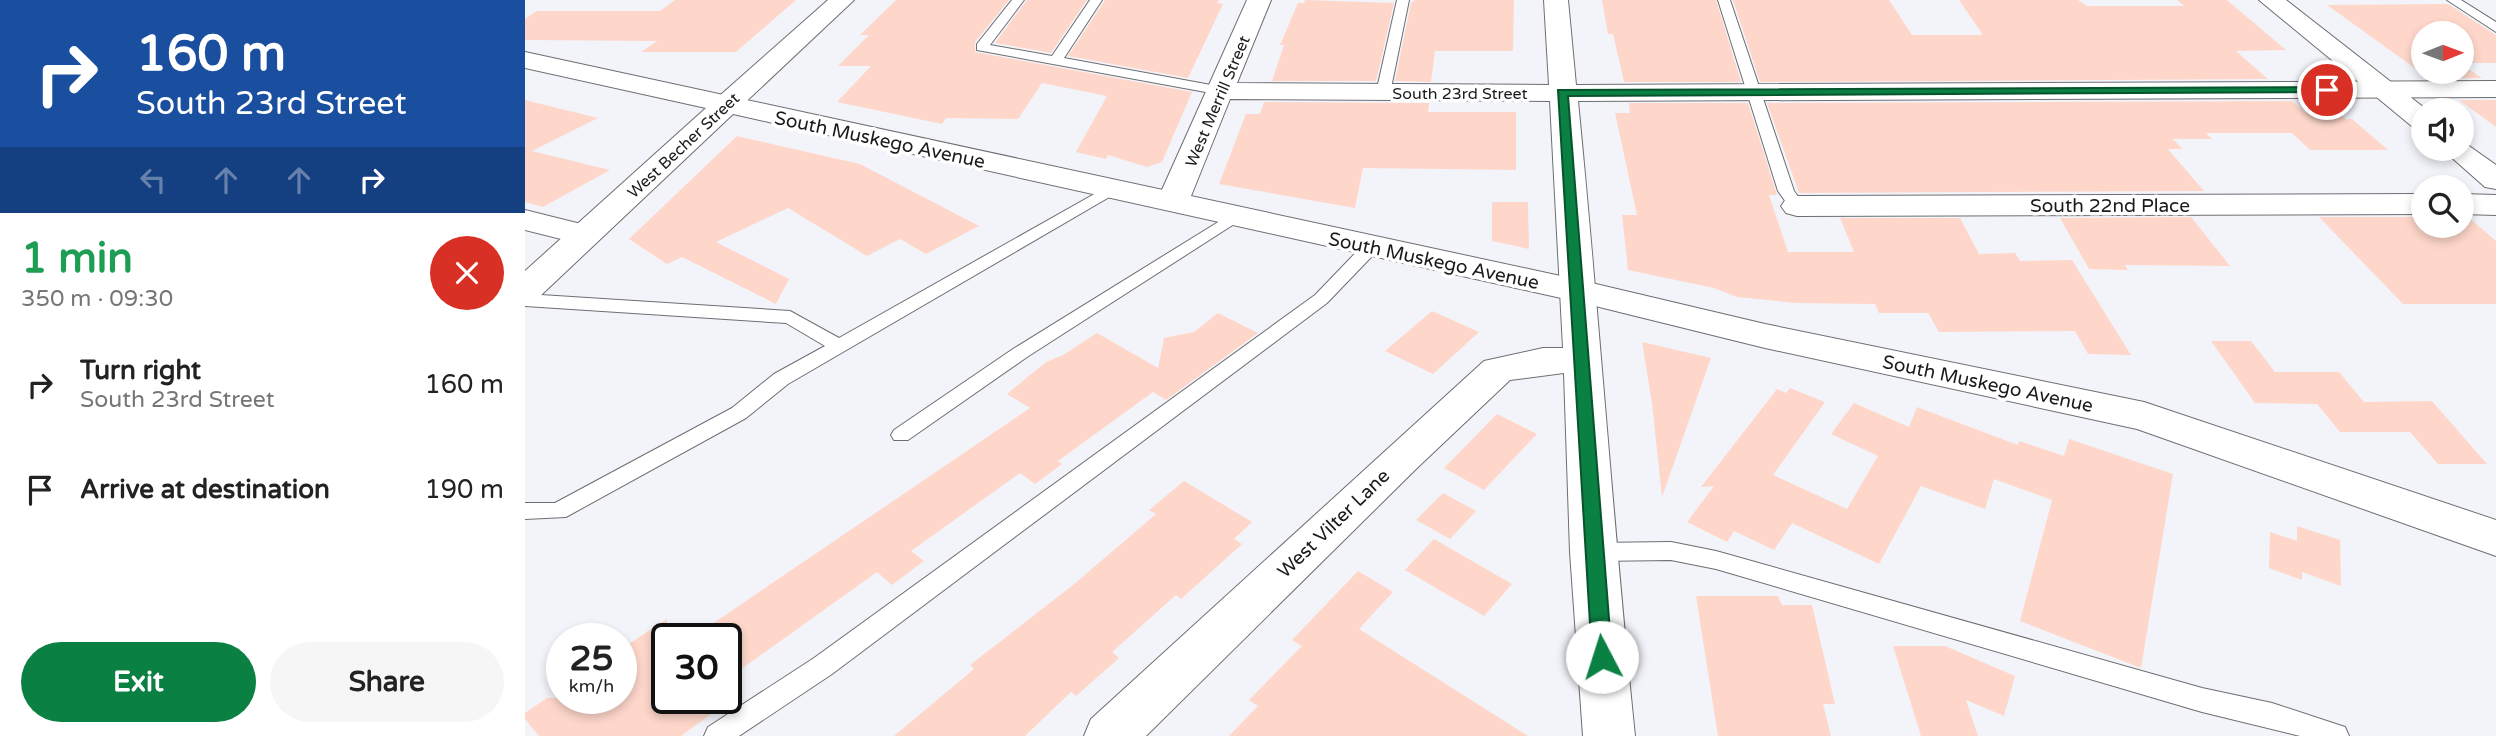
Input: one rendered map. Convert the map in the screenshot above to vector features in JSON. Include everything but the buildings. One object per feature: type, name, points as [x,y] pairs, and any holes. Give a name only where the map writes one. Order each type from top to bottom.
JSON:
[{"type":"street","name":"West Becher Street","points":[[525,290],[842,0]]},
{"type":"street","name":"West Merrill Street","points":[[1173,201],[1259,0]]},
{"type":"street","points":[[1556,0],[1579,291],[1580,360],[1593,552],[1609,736]]},
{"type":"street","points":[[2271,0],[2411,112]]},
{"type":"street","name":"South Muskego Avenue","points":[[525,60],[1579,291],[1765,336],[2144,416],[2496,538]]},
{"type":"street","name":"South 23rd Street","points":[[1222,91],[1562,93],[2496,89]]},
{"type":"street","points":[[2472,161],[2496,180]]},
{"type":"street","name":"South 22nd Place","points":[[1797,206],[2411,204]]},
{"type":"street","points":[[2474,204],[2496,205]]},
{"type":"street","points":[[525,220],[585,235]]},
{"type":"street","name":"West Vilter Lane","points":[[1110,736],[1402,457],[1498,370],[1543,361],[1580,360]]},
{"type":"lane","points":[[1019,0],[982,47],[1222,91]]},
{"type":"lane","points":[[1056,60],[1096,0]]},
{"type":"lane","points":[[1383,93],[1403,0]]},
{"type":"lane","points":[[1724,0],[1786,191],[1797,206]]},
{"type":"lane","points":[[2453,0],[2496,28]]},
{"type":"lane","points":[[525,511],[558,511],[739,413],[781,379],[1112,189]]},
{"type":"lane","points":[[901,435],[1020,353],[1236,216]]},
{"type":"lane","points":[[717,736],[823,666],[1300,315],[1321,299],[1372,246]]},
{"type":"lane","points":[[525,300],[790,317],[822,334],[838,348]]},
{"type":"lane","points":[[1593,552],[1671,551],[1716,560],[2202,700],[2272,715],[2336,736]]},
{"type":"route","points":[[1602,657],[1582,387],[1579,291],[1562,93],[2327,90]]}]
